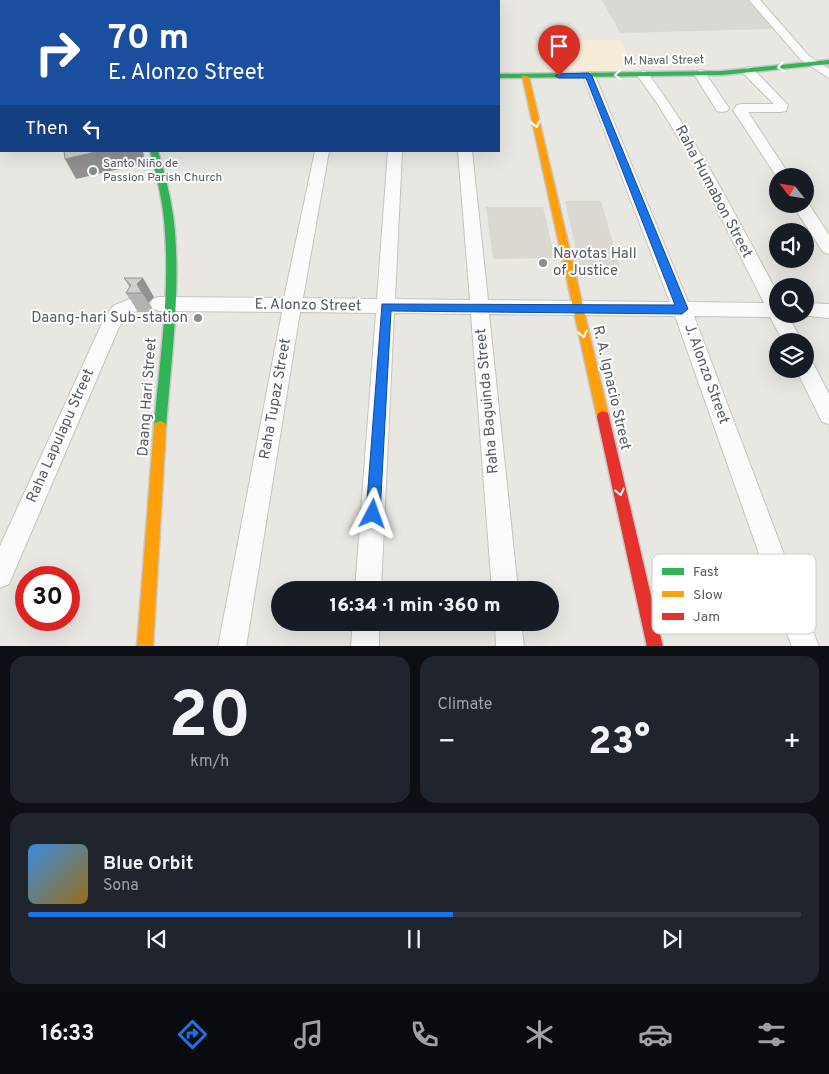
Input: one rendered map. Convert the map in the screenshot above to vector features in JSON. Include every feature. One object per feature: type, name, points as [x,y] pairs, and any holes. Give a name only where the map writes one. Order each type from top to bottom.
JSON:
[{"type":"street","points":[[754,0],[805,58],[829,74]]},
{"type":"street","name":"M. Naval Street","points":[[500,76],[700,74],[829,62]]},
{"type":"street","points":[[748,71],[782,105],[781,108],[740,110],[778,168]]},
{"type":"street","points":[[700,74],[722,108]]},
{"type":"street","name":"Raha Humabon Street","points":[[643,75],[660,97],[696,154],[769,296]]},
{"type":"street","name":"J. Alonzo Street","points":[[589,76],[682,309],[772,554]]},
{"type":"street","name":"R. A. Ignacio Street","points":[[525,77],[652,633]]},
{"type":"street","name":"Daang Hari Street","points":[[145,646],[164,304],[171,243],[163,182],[154,152]]},
{"type":"street","name":"Raha Tupaz Street","points":[[232,646],[292,306],[322,152]]},
{"type":"street","points":[[369,581],[395,152]]},
{"type":"street","name":"Raha Baguinda Street","points":[[465,152],[504,581]]},
{"type":"street","points":[[806,213],[829,248]]},
{"type":"street","name":"E. Alonzo Street","points":[[164,304],[682,309],[769,312]]},
{"type":"street","name":"Raha Lapulapu Street","points":[[0,575],[111,324],[120,312],[132,305]]},
{"type":"street","points":[[814,310],[829,310]]},
{"type":"street","points":[[810,378],[829,415]]},
{"type":"street","points":[[365,646],[366,631]]},
{"type":"street","points":[[509,631],[510,646]]},
{"type":"street","name":"J. Alonzo Street","points":[[802,634],[806,646]]},
{"type":"shaded area","points":[[602,0],[750,0],[774,29],[620,33]]},
{"type":"shaded area","points":[[561,40],[620,40],[636,70],[572,72]]},
{"type":"shaded area","points":[[565,201],[601,201],[620,267],[580,266]]},
{"type":"shaded area","points":[[486,207],[543,207],[555,258],[493,259]]},
{"type":"building","points":[[64,152],[96,152],[65,159]]},
{"type":"building","points":[[124,278],[143,278],[137,284],[142,293],[126,293],[131,285]]},
{"type":"traffic: fast","points":[[500,76],[722,73],[829,62]]},
{"type":"traffic: fast","points":[[154,152],[166,197],[171,244],[169,313],[160,427]]},
{"type":"traffic: slow","points":[[525,77],[603,417]]},
{"type":"traffic: slow","points":[[145,646],[160,427]]},
{"type":"traffic: jam","points":[[603,417],[652,634]]},
{"type":"traffic: jam","points":[[652,634],[655,646]]},
{"type":"place","name":"Santo Niño de Passion Parish Church","points":[[93,171]]},
{"type":"place","name":"Navotas Hall of Justice","points":[[543,263]]},
{"type":"place","name":"Daang-hari Sub-station","points":[[198,318]]},
{"type":"route","points":[[373,514],[386,307],[682,309],[603,107],[589,76],[559,76]]}]
